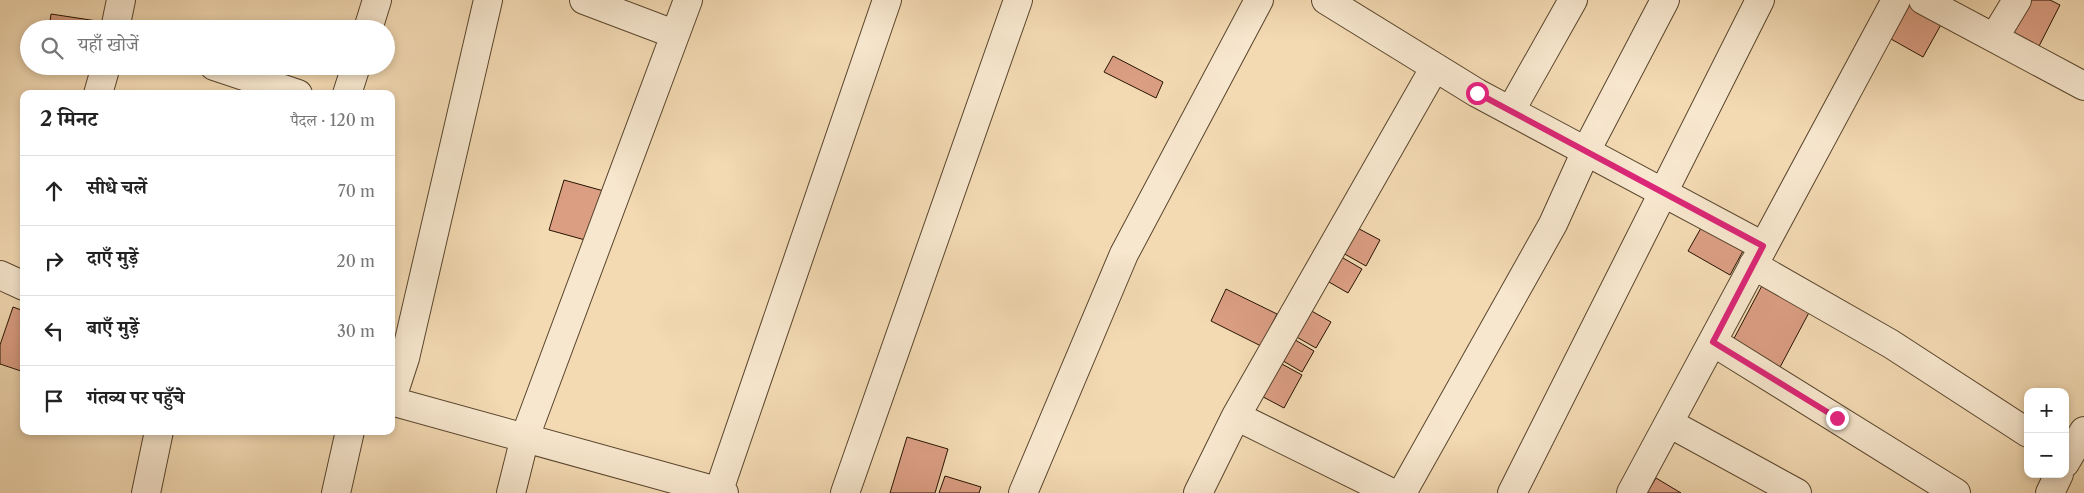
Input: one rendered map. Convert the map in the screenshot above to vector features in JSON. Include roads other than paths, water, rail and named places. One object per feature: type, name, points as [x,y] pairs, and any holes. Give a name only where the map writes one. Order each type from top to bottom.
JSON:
[{"type":"street","points":[[117,20],[121,0]]},
{"type":"street","points":[[371,20],[377,0]]},
{"type":"street","points":[[395,389],[405,358],[488,0]]},
{"type":"street","points":[[584,0],[674,34]]},
{"type":"street","points":[[511,493],[525,437],[688,0]]},
{"type":"street","points":[[395,402],[720,492],[886,0]]},
{"type":"street","points":[[846,493],[1018,0]]},
{"type":"street","points":[[1023,493],[1124,254],[1259,0]]},
{"type":"street","points":[[1326,0],[1356,7],[1435,67],[1662,193],[2024,430]]},
{"type":"street","points":[[1511,110],[1573,0]]},
{"type":"street","points":[[1402,493],[1553,224],[1586,151],[1665,0]]},
{"type":"street","points":[[1512,493],[1760,0]]},
{"type":"street","points":[[1631,493],[1896,0]]},
{"type":"street","points":[[1923,0],[2084,86]]},
{"type":"street","points":[[1994,38],[2017,0]]},
{"type":"street","points":[[1198,493],[1236,416],[1435,67]]},
{"type":"street","points":[[99,90],[103,75]]},
{"type":"street","points":[[241,75],[286,90]]},
{"type":"street","points":[[348,90],[353,75]]},
{"type":"street","points":[[0,275],[20,284]]},
{"type":"street","points":[[1713,342],[1956,493]]},
{"type":"street","points":[[1236,416],[1392,493]]},
{"type":"street","points":[[1669,423],[1798,493]]},
{"type":"street","points":[[2069,462],[2084,431]]},
{"type":"street","points":[[146,493],[158,435]]},
{"type":"street","points":[[336,493],[349,435]]},
{"type":"street","points":[[2050,493],[2059,478]]}]
